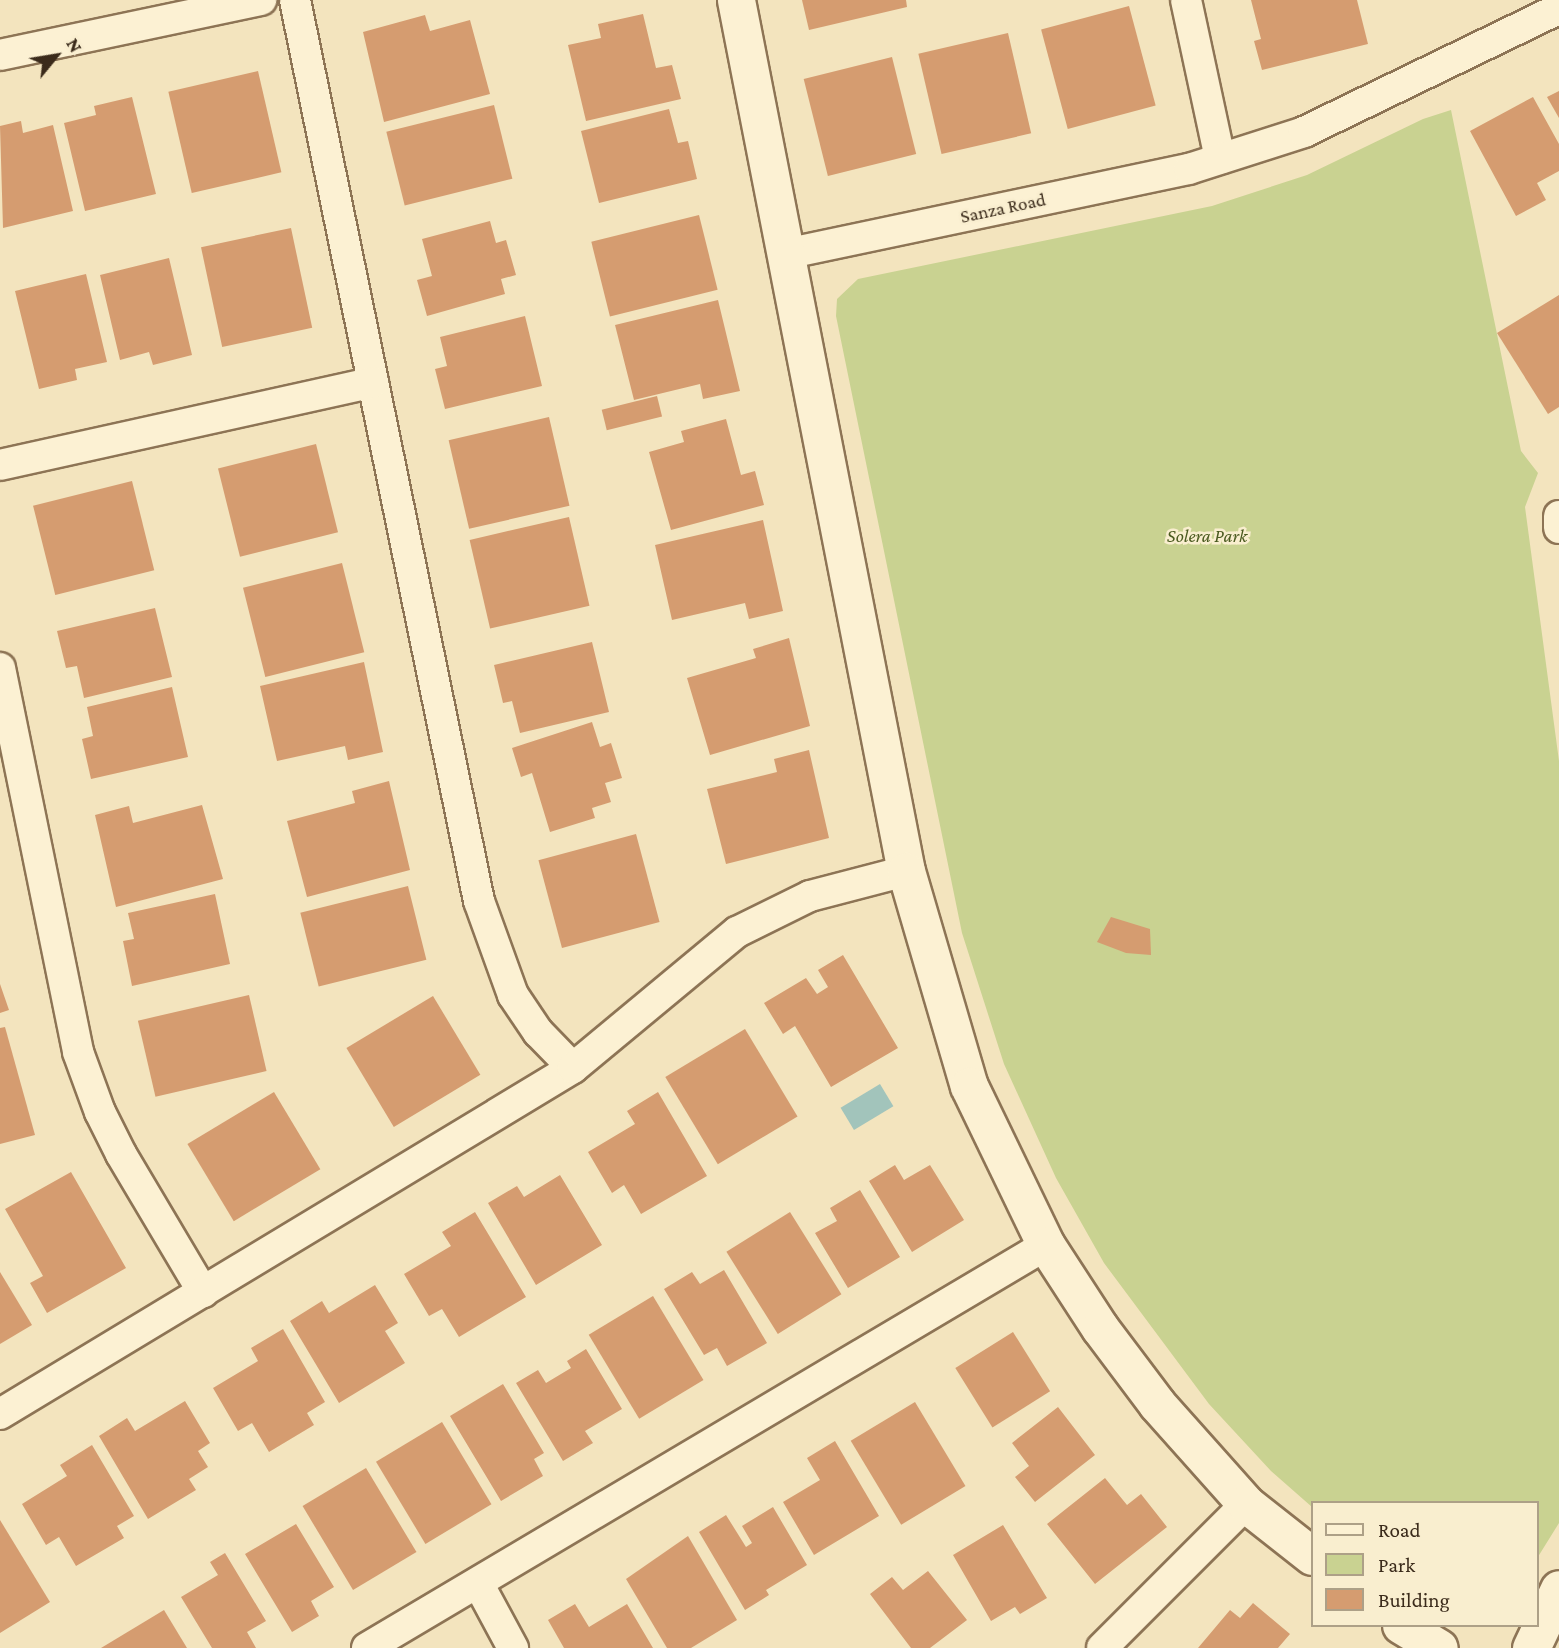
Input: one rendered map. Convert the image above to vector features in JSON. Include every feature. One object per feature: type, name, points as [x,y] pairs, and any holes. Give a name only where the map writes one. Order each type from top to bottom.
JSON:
[{"type":"street","points":[[0,55],[261,0]]},
{"type":"street","points":[[295,0],[479,901],[513,995],[538,1032],[573,1068]]},
{"type":"street","points":[[736,0],[906,871],[969,1086],[1046,1245],[1157,1404],[1246,1503],[1310,1554]]},
{"type":"street","points":[[1186,0],[1220,158]]},
{"type":"street","name":"Sanza Road","points":[[785,254],[1189,170],[1304,132],[1559,9]]},
{"type":"street","points":[[0,465],[373,382]]},
{"type":"street","points":[[1559,516],[1559,528]]},
{"type":"street","points":[[0,668],[78,1052],[100,1112],[121,1154],[204,1292]]},
{"type":"street","points":[[0,1413],[573,1068],[737,932],[810,895],[906,871]]},
{"type":"street","points":[[367,1648],[1046,1245]]},
{"type":"street","points":[[1102,1648],[1246,1503]]},
{"type":"street","points":[[478,1583],[513,1648]]},
{"type":"street","points":[[1531,1648],[1559,1589]]},
{"type":"street","points":[[1404,1627],[1439,1648]]},
{"type":"green space","name":"Solera Park","points":[[1451,110],[1521,451],[1538,473],[1525,507],[1559,761],[1559,1523],[1538,1557],[1538,1501],[1310,1501],[1310,1505],[1271,1471],[1209,1404],[1104,1263],[1056,1178],[1004,1064],[962,933],[836,316],[837,299],[858,279],[1212,206],[1307,175],[1423,119]]},
{"type":"water","points":[[880,1084],[893,1106],[854,1130],[841,1108]]},
{"type":"building","points":[[802,0],[906,0],[907,7],[809,30]]},
{"type":"building","points":[[1251,0],[1357,0],[1368,44],[1262,70],[1254,41],[1261,39]]},
{"type":"building","points":[[1129,6],[1156,105],[1068,129],[1041,30]]},
{"type":"building","points":[[643,14],[656,68],[672,65],[681,99],[586,121],[568,45],[601,38],[598,24]]},
{"type":"building","points":[[425,15],[430,31],[470,20],[490,94],[384,122],[363,32]]},
{"type":"building","points":[[1008,33],[1031,133],[942,154],[918,54]]},
{"type":"building","points":[[892,57],[916,154],[828,176],[804,79]]},
{"type":"building","points":[[258,71],[281,172],[192,193],[168,92]]},
{"type":"building","points":[[1559,91],[1559,118],[1547,97]]},
{"type":"building","points":[[132,97],[156,194],[85,211],[64,123],[96,115],[94,106]]},
{"type":"building","points":[[1533,97],[1559,144],[1559,171],[1537,183],[1546,200],[1516,216],[1470,131]]},
{"type":"building","points":[[494,105],[512,179],[405,206],[386,132]]},
{"type":"building","points":[[669,109],[678,143],[688,141],[697,179],[599,203],[581,131]]},
{"type":"building","points":[[21,121],[23,133],[53,125],[73,211],[3,228],[0,126]]},
{"type":"building","points":[[699,215],[718,290],[610,317],[591,242]]},
{"type":"building","points":[[490,221],[496,243],[506,240],[516,275],[501,279],[505,294],[427,316],[417,280],[432,276],[422,239]]},
{"type":"building","points":[[291,228],[312,328],[222,347],[201,247]]},
{"type":"building","points":[[169,258],[192,355],[153,365],[149,352],[120,360],[100,275]]},
{"type":"building","points":[[86,274],[107,362],[75,369],[77,380],[39,389],[15,291]]},
{"type":"building","points":[[1559,295],[1559,407],[1548,414],[1497,333]]},
{"type":"building","points":[[718,300],[740,391],[703,399],[700,384],[634,400],[615,325]]},
{"type":"building","points":[[525,316],[542,386],[445,409],[435,369],[447,366],[440,337]]},
{"type":"building","points":[[657,396],[662,416],[607,430],[602,410]]},
{"type":"building","points":[[549,417],[569,506],[469,529],[449,440]]},
{"type":"building","points":[[726,419],[741,475],[755,471],[764,505],[671,530],[649,452],[684,442],[681,431]]},
{"type":"building","points":[[316,444],[338,532],[240,557],[218,468]]},
{"type":"building","points":[[132,481],[154,570],[55,595],[33,506]]},
{"type":"building","points":[[569,517],[589,606],[490,629],[470,540]]},
{"type":"building","points":[[763,520],[783,611],[749,619],[745,603],[672,620],[655,545]]},
{"type":"building","points":[[342,563],[364,652],[265,677],[243,588]]},
{"type":"building","points":[[155,608],[172,677],[84,698],[77,666],[66,668],[57,631]]},
{"type":"building","points":[[789,638],[810,726],[710,755],[687,678],[756,658],[753,649]]},
{"type":"building","points":[[592,642],[609,712],[520,733],[512,701],[503,703],[494,665]]},
{"type":"building","points":[[364,662],[383,752],[348,760],[345,746],[277,761],[260,686]]},
{"type":"building","points":[[172,687],[188,757],[91,779],[82,739],[93,736],[87,707]]},
{"type":"building","points":[[592,722],[600,747],[611,743],[622,778],[605,783],[611,802],[592,808],[595,818],[550,832],[532,773],[521,777],[512,748]]},
{"type":"building","points":[[809,750],[829,838],[726,864],[707,789],[777,772],[774,759]]},
{"type":"building","points":[[389,781],[410,870],[307,897],[287,821],[355,803],[352,791]]},
{"type":"building","points":[[202,805],[223,879],[116,907],[95,815],[129,806],[133,823]]},
{"type":"building","points":[[636,834],[660,922],[562,948],[538,860]]},
{"type":"building","points":[[408,886],[426,960],[319,987],[300,913]]},
{"type":"building","points":[[215,894],[230,964],[132,986],[123,941],[134,939],[128,913]]},
{"type":"building","points":[[1111,917],[1150,929],[1151,955],[1126,953],[1097,942]]},
{"type":"building","points":[[843,955],[898,1048],[831,1087],[795,1026],[783,1034],[764,1003],[806,978],[817,994],[828,987],[818,970]]},
{"type":"building","points":[[0,984],[9,1010],[0,1013]]},
{"type":"building","points":[[249,995],[267,1071],[155,1097],[138,1021]]},
{"type":"building","points":[[433,996],[480,1075],[394,1127],[346,1048]]},
{"type":"building","points":[[5,1027],[35,1135],[0,1144],[0,1028]]},
{"type":"building","points":[[745,1029],[798,1116],[718,1164],[665,1077]]},
{"type":"building","points":[[274,1092],[320,1169],[234,1221],[187,1144]]},
{"type":"building","points":[[658,1092],[707,1176],[641,1214],[624,1185],[612,1193],[588,1152],[635,1124],[627,1111]]},
{"type":"building","points":[[895,1165],[904,1180],[930,1165],[964,1220],[912,1252],[869,1181]]},
{"type":"building","points":[[71,1172],[126,1268],[47,1313],[30,1283],[43,1276],[5,1209]]},
{"type":"building","points":[[560,1175],[602,1245],[536,1285],[488,1203],[517,1186],[524,1197]]},
{"type":"building","points":[[860,1190],[900,1257],[848,1288],[815,1233],[837,1221],[830,1208]]},
{"type":"building","points":[[475,1212],[526,1297],[459,1337],[442,1309],[429,1316],[404,1274],[451,1246],[442,1232]]},
{"type":"building","points":[[790,1212],[841,1294],[778,1334],[726,1252]]},
{"type":"building","points":[[724,1270],[767,1343],[727,1366],[717,1348],[704,1355],[664,1289],[692,1272],[700,1284]]},
{"type":"building","points":[[0,1272],[32,1325],[0,1344]]},
{"type":"building","points":[[375,1285],[398,1323],[385,1331],[405,1363],[339,1403],[290,1321],[322,1301],[329,1313]]},
{"type":"building","points":[[653,1296],[703,1380],[639,1419],[589,1335]]},
{"type":"building","points":[[283,1329],[325,1402],[307,1413],[314,1425],[269,1452],[252,1423],[238,1431],[213,1388],[258,1361],[251,1348]]},
{"type":"building","points":[[1013,1332],[1050,1391],[992,1427],[955,1368]]},
{"type":"building","points":[[586,1349],[622,1409],[585,1431],[593,1443],[563,1461],[516,1383],[538,1370],[546,1383],[571,1368],[567,1361]]},
{"type":"building","points":[[503,1384],[544,1453],[534,1459],[543,1476],[501,1501],[450,1416]]},
{"type":"building","points":[[185,1401],[210,1443],[198,1451],[208,1467],[189,1479],[196,1490],[148,1519],[99,1436],[127,1418],[135,1431]]},
{"type":"building","points":[[915,1402],[965,1486],[901,1525],[851,1441]]},
{"type":"building","points":[[1058,1407],[1095,1455],[1035,1502],[1015,1477],[1029,1466],[1012,1443]]},
{"type":"building","points":[[442,1422],[491,1504],[425,1544],[376,1462]]},
{"type":"building","points":[[835,1441],[879,1516],[814,1555],[783,1502],[820,1480],[807,1458]]},
{"type":"building","points":[[92,1445],[134,1516],[117,1526],[124,1538],[76,1566],[59,1537],[46,1545],[22,1504],[67,1476],[60,1465]]},
{"type":"building","points":[[366,1468],[416,1552],[353,1590],[303,1506]]},
{"type":"building","points":[[1105,1478],[1127,1505],[1141,1494],[1167,1527],[1095,1584],[1047,1524]]},
{"type":"building","points":[[773,1507],[807,1565],[766,1590],[769,1595],[745,1610],[699,1532],[726,1515],[746,1547],[752,1543],[742,1526]]},
{"type":"building","points":[[0,1520],[50,1602],[0,1633]]},
{"type":"building","points":[[296,1524],[334,1587],[311,1601],[319,1616],[292,1632],[245,1554]]},
{"type":"building","points":[[1003,1525],[1047,1598],[1020,1614],[1015,1607],[991,1621],[953,1555]]},
{"type":"building","points":[[688,1536],[737,1620],[691,1648],[667,1648],[626,1579]]},
{"type":"building","points":[[225,1553],[266,1621],[247,1632],[256,1648],[212,1648],[181,1597],[218,1575],[210,1562]]},
{"type":"building","points":[[928,1571],[967,1620],[930,1648],[911,1648],[870,1594],[892,1577],[903,1590]]},
{"type":"building","points":[[1253,1603],[1290,1634],[1278,1648],[1198,1648],[1230,1610],[1240,1618]]},
{"type":"building","points":[[575,1604],[589,1627],[627,1604],[653,1648],[564,1648],[548,1620]]},
{"type":"building","points":[[164,1610],[187,1648],[101,1648]]}]
